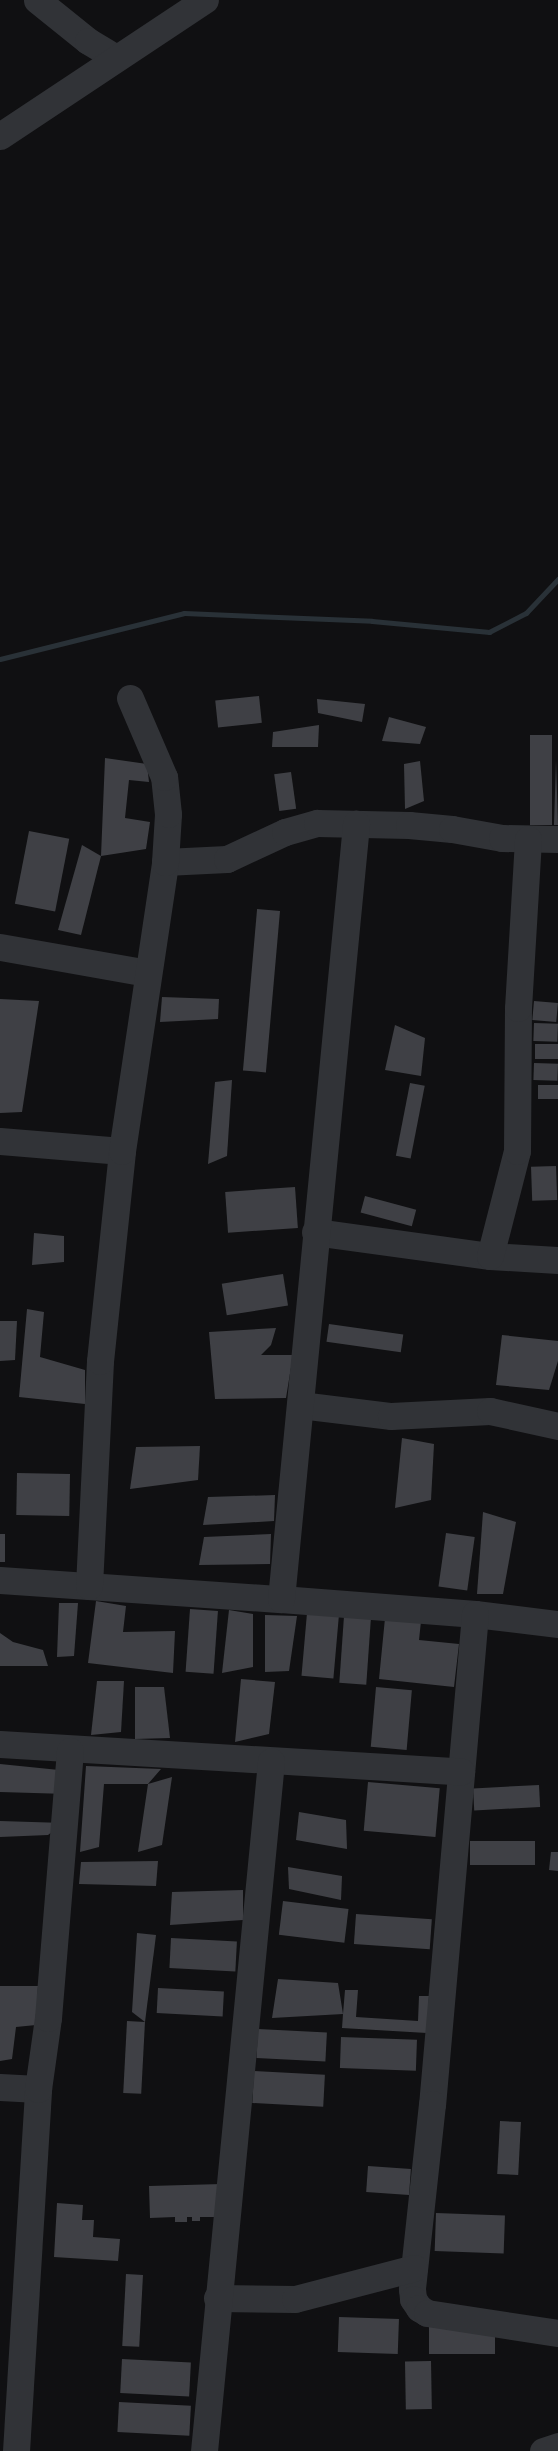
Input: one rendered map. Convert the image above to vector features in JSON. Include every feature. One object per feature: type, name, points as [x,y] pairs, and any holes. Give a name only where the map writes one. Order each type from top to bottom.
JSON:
[{"type":"street","points":[[37,0],[88,41],[116,58]]},
{"type":"street","points":[[0,136],[206,0]]},
{"type":"street","points":[[89,1586],[100,1361],[122,1151],[165,862],[168,814],[164,777],[130,698]]},
{"type":"street","points":[[165,862],[227,859],[285,832],[317,823],[409,825],[528,839],[558,839]]},
{"type":"street","points":[[281,1599],[356,824]]},
{"type":"street","points":[[490,1256],[517,1151],[518,1008],[528,839]]},
{"type":"street","points":[[0,947],[147,973]]},
{"type":"street","points":[[0,1141],[122,1151]]},
{"type":"street","points":[[315,1232],[490,1256],[558,1260]]},
{"type":"street","points":[[300,1405],[391,1416],[490,1411],[558,1426]]},
{"type":"street","points":[[0,1580],[475,1614],[558,1624]]},
{"type":"street","points":[[475,1614],[413,2299],[419,2308],[427,2313],[558,2333]]},
{"type":"street","points":[[0,1744],[70,1751],[461,1771]]},
{"type":"street","points":[[16,2451],[38,2089],[48,2018],[70,1751]]},
{"type":"street","points":[[204,2451],[271,1761]]},
{"type":"street","points":[[0,2087],[38,2089]]},
{"type":"street","points":[[218,2298],[295,2299],[414,2268]]},
{"type":"street","points":[[543,2451],[558,2446]]},
{"type":"building","points":[[259,696],[262,723],[218,727],[215,701]]},
{"type":"building","points":[[317,699],[365,704],[362,722],[318,713]]},
{"type":"building","points":[[389,717],[426,727],[420,744],[382,741]]},
{"type":"building","points":[[319,725],[318,747],[272,747],[273,732]]},
{"type":"building","points":[[530,735],[552,735],[552,825],[530,825]]},
{"type":"building","points":[[105,758],[147,764],[149,782],[129,780],[125,818],[150,822],[146,849],[101,856]]},
{"type":"building","points":[[556,760],[558,825],[554,825]]},
{"type":"building","points":[[420,761],[424,801],[405,809],[404,764]]},
{"type":"building","points":[[291,772],[296,809],[279,811],[274,774]]},
{"type":"building","points":[[29,831],[69,839],[55,911],[15,904]]},
{"type":"building","points":[[82,845],[101,856],[81,935],[58,930]]},
{"type":"building","points":[[257,909],[280,911],[266,1072],[243,1070]]},
{"type":"building","points":[[162,997],[219,999],[218,1019],[160,1022]]},
{"type":"building","points":[[0,999],[39,1001],[22,1112],[0,1113]]},
{"type":"building","points":[[534,1001],[558,1003],[556,1022],[532,1020]]},
{"type":"building","points":[[534,1023],[558,1024],[557,1042],[533,1041]]},
{"type":"building","points":[[395,1025],[425,1038],[421,1076],[385,1070]]},
{"type":"building","points":[[535,1044],[558,1044],[558,1059],[535,1059]]},
{"type":"building","points":[[534,1063],[558,1064],[557,1081],[533,1080]]},
{"type":"building","points":[[232,1080],[227,1156],[208,1164],[215,1082]]},
{"type":"building","points":[[410,1083],[425,1086],[411,1159],[396,1156]]},
{"type":"building","points":[[538,1085],[558,1085],[558,1099],[538,1099]]},
{"type":"building","points":[[556,1166],[557,1200],[532,1201],[531,1167]]},
{"type":"building","points":[[295,1187],[298,1228],[228,1233],[225,1192]]},
{"type":"building","points":[[365,1196],[416,1210],[412,1226],[361,1212]]},
{"type":"building","points":[[34,1233],[64,1236],[64,1262],[32,1265]]},
{"type":"building","points":[[283,1274],[288,1306],[227,1315],[222,1284]]},
{"type":"building","points":[[27,1309],[44,1312],[40,1357],[85,1370],[85,1404],[19,1397]]},
{"type":"building","points":[[0,1321],[17,1321],[15,1360],[0,1361]]},
{"type":"building","points":[[329,1324],[403,1334],[401,1352],[326,1342]]},
{"type":"building","points":[[276,1328],[271,1345],[261,1355],[293,1355],[286,1398],[215,1399],[209,1332]]},
{"type":"building","points":[[502,1335],[558,1341],[558,1361],[549,1390],[496,1385]]},
{"type":"building","points":[[402,1438],[434,1444],[431,1500],[395,1508]]},
{"type":"building","points":[[200,1446],[198,1480],[130,1489],[136,1447]]},
{"type":"building","points":[[17,1473],[70,1474],[69,1516],[16,1515]]},
{"type":"building","points":[[275,1495],[274,1521],[203,1525],[208,1497]]},
{"type":"building","points":[[483,1512],[516,1522],[503,1594],[477,1594]]},
{"type":"building","points":[[446,1533],[475,1537],[467,1591],[438,1586]]},
{"type":"building","points":[[0,1534],[5,1534],[5,1562],[0,1562]]},
{"type":"building","points":[[271,1534],[270,1564],[199,1565],[204,1537]]},
{"type":"building","points":[[96,1601],[126,1606],[123,1632],[175,1631],[173,1673],[88,1663]]},
{"type":"building","points":[[59,1603],[78,1603],[74,1656],[57,1657]]},
{"type":"building","points":[[386,1608],[422,1612],[419,1640],[459,1644],[454,1687],[379,1679]]},
{"type":"building","points":[[190,1609],[218,1611],[214,1674],[186,1672]]},
{"type":"building","points":[[229,1610],[253,1614],[253,1667],[222,1673]]},
{"type":"building","points":[[307,1613],[339,1616],[333,1679],[302,1676]]},
{"type":"building","points":[[265,1615],[297,1616],[289,1671],[265,1672]]},
{"type":"building","points":[[344,1616],[371,1618],[366,1685],[339,1683]]},
{"type":"building","points":[[0,1633],[13,1642],[43,1650],[48,1666],[0,1666]]},
{"type":"building","points":[[241,1679],[275,1682],[269,1734],[235,1742]]},
{"type":"building","points":[[97,1681],[124,1681],[121,1732],[91,1735]]},
{"type":"building","points":[[135,1687],[164,1687],[170,1738],[135,1739]]},
{"type":"building","points":[[376,1687],[412,1690],[407,1750],[371,1747]]},
{"type":"building","points":[[0,1764],[69,1771],[67,1794],[0,1792]]},
{"type":"building","points":[[86,1766],[161,1769],[148,1784],[104,1784],[99,1847],[80,1852]]},
{"type":"building","points":[[172,1777],[162,1845],[138,1852],[148,1784]]},
{"type":"building","points":[[368,1782],[440,1788],[435,1837],[364,1831]]},
{"type":"building","points":[[539,1785],[540,1807],[474,1810],[473,1788]]},
{"type":"building","points":[[299,1812],[346,1820],[347,1849],[296,1840]]},
{"type":"building","points":[[0,1821],[64,1823],[48,1835],[0,1837]]},
{"type":"building","points":[[470,1841],[535,1841],[535,1865],[470,1865]]},
{"type":"building","points":[[551,1852],[558,1852],[558,1871],[549,1870]]},
{"type":"building","points":[[158,1861],[156,1886],[79,1884],[81,1862]]},
{"type":"building","points":[[288,1867],[342,1876],[341,1900],[289,1889]]},
{"type":"building","points":[[243,1890],[243,1920],[170,1925],[172,1892]]},
{"type":"building","points":[[283,1901],[349,1909],[344,1943],[279,1935]]},
{"type":"building","points":[[356,1914],[432,1919],[430,1949],[354,1944]]},
{"type":"building","points":[[137,1933],[156,1935],[145,2022],[132,2012]]},
{"type":"building","points":[[171,1938],[237,1941],[235,1971],[169,1968]]},
{"type":"building","points":[[278,1979],[338,1983],[343,2014],[272,2018]]},
{"type":"building","points":[[0,1986],[38,1986],[36,2025],[16,2027],[12,2059],[0,2061]]},
{"type":"building","points":[[158,1988],[224,1991],[223,2016],[157,2013]]},
{"type":"building","points":[[345,1990],[358,1990],[356,2017],[418,2021],[419,1996],[429,1996],[427,2033],[342,2028]]},
{"type":"building","points":[[127,2021],[145,2022],[141,2094],[123,2093]]},
{"type":"building","points":[[258,2029],[327,2033],[325,2062],[256,2058]]},
{"type":"building","points":[[341,2037],[417,2040],[416,2071],[340,2068]]},
{"type":"building","points":[[254,2071],[325,2075],[323,2107],[252,2103]]},
{"type":"building","points":[[500,2121],[521,2122],[518,2175],[497,2174]]},
{"type":"building","points":[[368,2166],[411,2169],[409,2195],[366,2192]]},
{"type":"building","points":[[222,2184],[223,2217],[200,2217],[200,2221],[192,2221],[192,2217],[187,2217],[187,2222],[175,2222],[175,2217],[150,2218],[149,2186]]},
{"type":"building","points":[[57,2203],[83,2205],[82,2220],[94,2220],[93,2237],[120,2239],[118,2261],[54,2257]]},
{"type":"building","points":[[436,2213],[505,2215],[504,2253],[435,2251]]},
{"type":"building","points":[[126,2274],[143,2275],[139,2347],[122,2346]]},
{"type":"building","points":[[339,2317],[399,2319],[398,2354],[338,2352]]},
{"type":"building","points":[[429,2325],[495,2325],[495,2354],[429,2354]]},
{"type":"building","points":[[122,2359],[191,2363],[189,2397],[120,2393]]},
{"type":"building","points":[[405,2361],[431,2361],[432,2409],[406,2409]]},
{"type":"building","points":[[119,2402],[191,2406],[189,2436],[117,2432]]},
{"type":"waterway","points":[[0,659],[184,613],[372,621],[489,632],[526,613],[558,579]]}]
